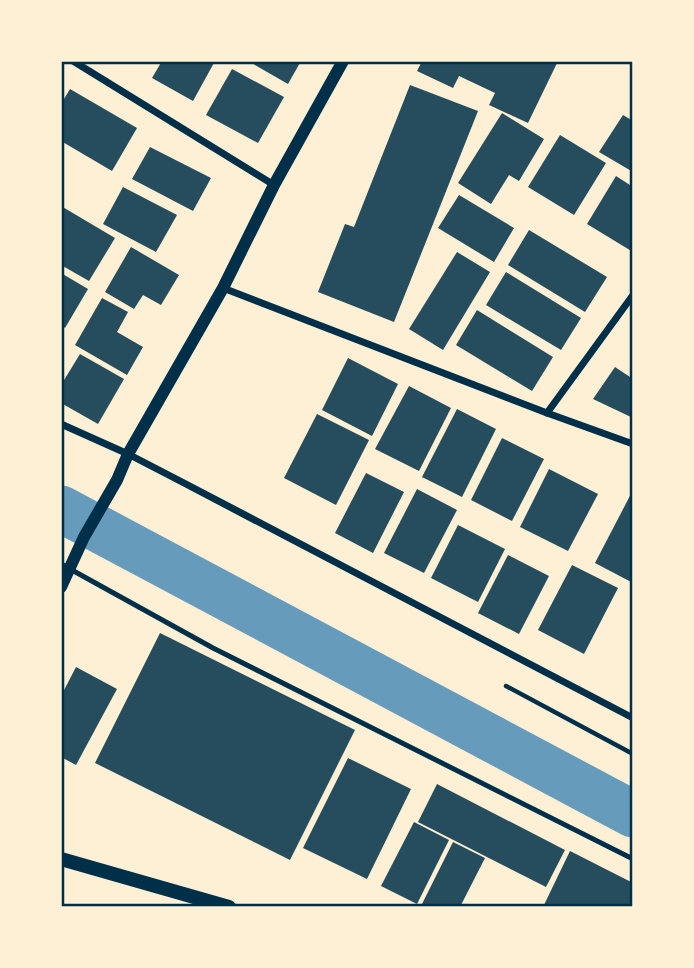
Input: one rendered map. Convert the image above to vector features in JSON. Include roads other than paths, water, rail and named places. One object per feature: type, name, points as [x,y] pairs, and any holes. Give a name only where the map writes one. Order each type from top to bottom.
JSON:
[{"type":"main road","points":[[61,859],[229,907]]},
{"type":"street","points":[[73,61],[274,186]]},
{"type":"street","points":[[61,587],[66,566],[111,491],[128,454],[223,288],[274,186],[343,61]]},
{"type":"street","points":[[223,288],[633,444]]},
{"type":"street","points":[[547,413],[633,295]]},
{"type":"street","points":[[61,424],[128,454],[633,718]]},
{"type":"lane","points":[[66,566],[213,648],[633,859]]},
{"type":"waterway","points":[[61,509],[633,814]]}]
